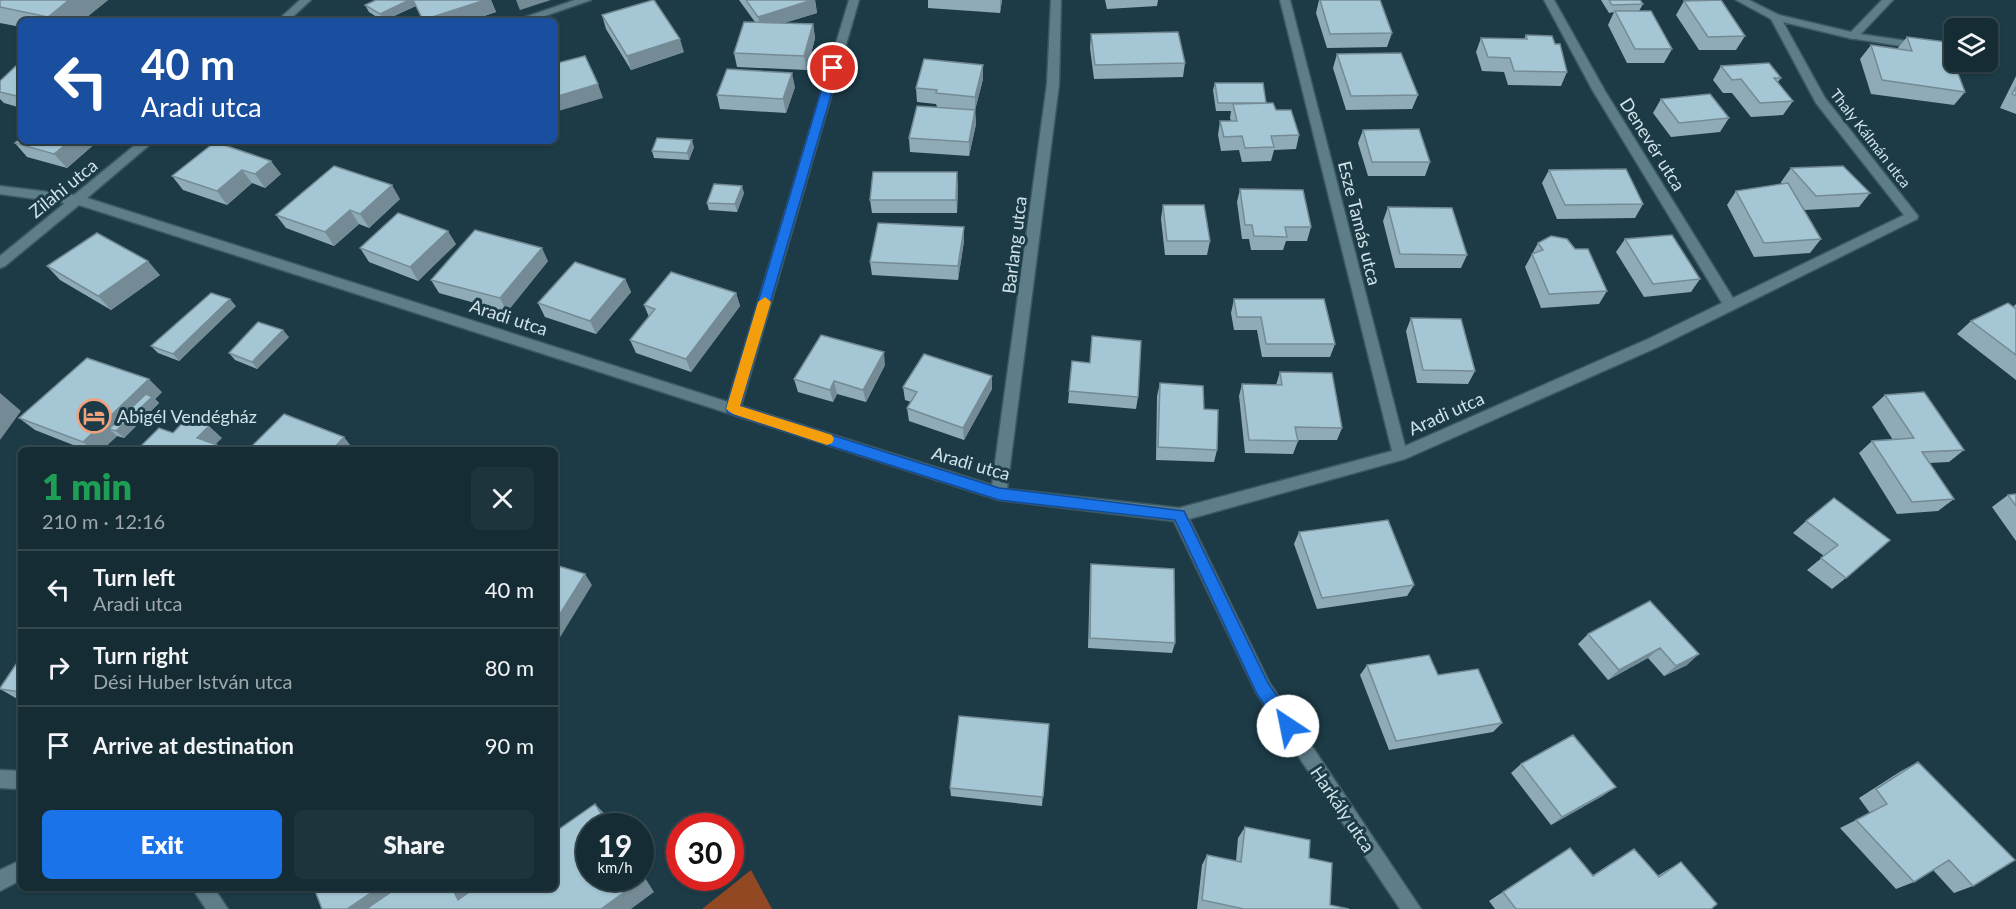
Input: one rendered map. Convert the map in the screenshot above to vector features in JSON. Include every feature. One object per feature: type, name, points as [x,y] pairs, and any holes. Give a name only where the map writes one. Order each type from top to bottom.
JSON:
[{"type":"street","points":[[285,18],[306,0]]},
{"type":"street","points":[[529,18],[586,0]]},
{"type":"street","points":[[733,409],[854,0]]},
{"type":"street","name":"Barlang utca","points":[[999,494],[1053,84],[1056,0]]},
{"type":"street","name":"Esze Tamás utca","points":[[1285,0],[1400,455]]},
{"type":"street","name":"Denevér utca","points":[[1549,0],[1599,91],[1730,305]]},
{"type":"street","points":[[1741,0],[1775,16],[1853,36],[1924,46]]},
{"type":"street","points":[[1853,36],[1888,0]]},
{"type":"street","name":"Thaly Kálmán utca","points":[[1775,16],[1820,100],[1912,216]]},
{"type":"street","name":"Zilahi utca","points":[[0,263],[144,144]]},
{"type":"street","name":"Aradi utca","points":[[0,190],[78,200],[999,494],[1179,515],[1400,455],[1653,343],[1912,216]]},
{"type":"street","name":"Harkály utca","points":[[1179,515],[1263,688],[1411,909]]},
{"type":"street","points":[[0,779],[18,780]]},
{"type":"street","points":[[0,881],[18,871]]},
{"type":"street","points":[[204,891],[219,909]]},
{"type":"shaded area","points":[[751,870],[772,909],[702,909],[725,891],[744,891],[744,876]]},
{"type":"building","points":[[0,0],[69,0],[48,17],[0,7]]},
{"type":"building","points":[[376,0],[409,0],[380,14],[365,5]]},
{"type":"building","points":[[413,0],[485,0],[429,18],[422,18]]},
{"type":"building","points":[[654,0],[680,39],[627,56],[602,15]]},
{"type":"building","points":[[746,0],[812,0],[758,17]]},
{"type":"building","points":[[1320,0],[1380,0],[1392,33],[1330,34]]},
{"type":"building","points":[[1609,0],[1640,0],[1643,4],[1612,5]]},
{"type":"building","points":[[1721,0],[1745,36],[1708,37],[1684,1]]},
{"type":"building","points":[[1615,11],[1651,11],[1672,49],[1635,49]]},
{"type":"building","points":[[744,22],[813,24],[804,56],[734,53]]},
{"type":"building","points":[[1178,32],[1185,63],[1095,65],[1091,34]]},
{"type":"building","points":[[1526,35],[1552,36],[1555,44],[1560,44],[1567,72],[1514,71],[1510,58],[1488,57],[1481,38],[1527,39]]},
{"type":"building","points":[[1907,37],[1944,42],[1944,72],[1957,72],[1965,92],[1882,80],[1871,45],[1912,51]]},
{"type":"building","points":[[1401,53],[1418,95],[1351,96],[1337,54]]},
{"type":"building","points":[[585,56],[598,84],[558,96],[558,63]]},
{"type":"building","points":[[924,59],[983,65],[975,97],[936,93],[937,90],[916,88]]},
{"type":"building","points":[[1769,63],[1781,78],[1774,78],[1793,101],[1760,103],[1741,79],[1732,80],[1721,66]]},
{"type":"building","points":[[18,65],[18,96],[0,92],[0,81]]},
{"type":"building","points":[[727,69],[792,73],[783,99],[717,95]]},
{"type":"building","points":[[1215,83],[1263,83],[1266,103],[1218,103]]},
{"type":"building","points":[[1710,94],[1729,118],[1679,123],[1661,99]]},
{"type":"building","points":[[1273,103],[1276,110],[1291,110],[1299,135],[1271,136],[1274,147],[1245,148],[1242,136],[1224,137],[1220,121],[1237,121],[1233,104]]},
{"type":"building","points":[[917,106],[975,110],[969,142],[909,138]]},
{"type":"building","points":[[1419,129],[1430,162],[1372,162],[1363,130]]},
{"type":"building","points":[[657,138],[692,140],[687,153],[652,151]]},
{"type":"building","points":[[19,144],[66,144],[54,154]]},
{"type":"building","points":[[212,144],[221,144],[271,161],[255,174],[242,170],[217,191],[172,176]]},
{"type":"building","points":[[334,166],[392,185],[360,214],[350,210],[325,232],[276,215]]},
{"type":"building","points":[[1843,166],[1870,193],[1816,196],[1791,168]]},
{"type":"building","points":[[1626,169],[1643,204],[1565,205],[1549,170]]},
{"type":"building","points":[[873,172],[957,172],[956,200],[870,200]]},
{"type":"building","points":[[1788,183],[1821,239],[1764,243],[1736,191]]},
{"type":"building","points":[[714,184],[742,186],[735,204],[707,203]]},
{"type":"building","points":[[1240,189],[1303,190],[1311,227],[1285,227],[1287,237],[1254,236],[1252,225],[1245,225]]},
{"type":"building","points":[[1163,205],[1204,205],[1210,241],[1167,241]]},
{"type":"building","points":[[1388,207],[1452,208],[1467,255],[1400,254]]},
{"type":"building","points":[[398,213],[448,231],[410,267],[360,248]]},
{"type":"building","points":[[878,223],[964,227],[958,266],[870,262]]},
{"type":"building","points":[[475,230],[542,248],[500,298],[431,280]]},
{"type":"building","points":[[97,233],[148,261],[98,296],[47,266]]},
{"type":"building","points":[[1672,235],[1700,279],[1653,284],[1625,239]]},
{"type":"building","points":[[1551,236],[1567,239],[1575,249],[1588,249],[1607,291],[1549,294],[1532,254],[1543,250],[1538,243]]},
{"type":"building","points":[[575,262],[625,279],[590,321],[538,303]]},
{"type":"building","points":[[671,272],[736,293],[686,359],[630,340],[655,309],[644,305]]},
{"type":"building","points":[[211,293],[230,299],[173,354],[151,346]]},
{"type":"building","points":[[1234,299],[1324,299],[1335,344],[1266,344],[1261,317],[1237,317]]},
{"type":"building","points":[[2008,303],[2016,309],[2016,355],[1971,321]]},
{"type":"building","points":[[1411,318],[1461,319],[1475,371],[1423,370]]},
{"type":"building","points":[[258,322],[283,330],[252,362],[229,353]]},
{"type":"building","points":[[821,335],[884,352],[863,390],[834,381],[830,390],[794,379]]},
{"type":"building","points":[[1092,336],[1141,341],[1138,397],[1069,391],[1072,361],[1090,363]]},
{"type":"building","points":[[924,354],[992,376],[963,428],[907,408],[917,392],[903,387]]},
{"type":"building","name":"Abigél Vendégház","points":[[87,358],[149,379],[83,442],[19,418]]},
{"type":"building","points":[[1280,372],[1332,373],[1342,428],[1295,427],[1298,441],[1249,440],[1242,384],[1282,385]]},
{"type":"building","points":[[1160,383],[1203,386],[1204,409],[1218,410],[1217,450],[1158,447]]},
{"type":"building","points":[[1924,392],[1964,450],[1922,452],[1954,499],[1912,502],[1872,441],[1914,438],[1885,395]]},
{"type":"building","points":[[146,394],[152,397],[116,431],[109,429]]},
{"type":"building","points":[[284,414],[344,437],[335,447],[251,447]]},
{"type":"building","points":[[187,418],[209,426],[197,438],[217,445],[215,447],[140,447],[159,428],[173,433]]},
{"type":"building","points":[[2016,494],[2016,506],[2008,495]]},
{"type":"building","points":[[1834,498],[1890,540],[1846,578],[1821,558],[1838,545],[1806,521]]},
{"type":"building","points":[[1388,520],[1414,585],[1322,598],[1299,532]]},
{"type":"building","points":[[1091,564],[1174,569],[1175,643],[1090,638]]},
{"type":"building","points":[[558,566],[585,574],[558,617]]},
{"type":"building","points":[[1650,601],[1699,654],[1676,666],[1660,648],[1619,670],[1588,634]]},
{"type":"building","points":[[1429,655],[1438,675],[1478,669],[1502,723],[1396,741],[1367,665]]},
{"type":"building","points":[[18,661],[18,692],[0,688]]},
{"type":"building","points":[[959,716],[1049,724],[1043,797],[950,788]]},
{"type":"building","points":[[1573,735],[1616,787],[1562,817],[1521,764]]},
{"type":"building","points":[[1918,762],[2015,860],[1973,886],[1949,860],[1914,882],[1856,820],[1887,804],[1876,789]]},
{"type":"building","points":[[595,804],[601,813],[582,813]]},
{"type":"building","points":[[576,817],[576,891],[626,891],[601,909],[366,909],[393,891],[454,891],[458,900],[471,891],[558,891],[558,830]]},
{"type":"building","points":[[1245,827],[1310,840],[1309,858],[1332,863],[1330,905],[1349,909],[1244,909],[1202,900],[1207,855],[1241,862]]},
{"type":"building","points":[[1570,848],[1593,876],[1634,849],[1659,877],[1681,862],[1717,904],[1711,909],[1516,909],[1503,892]]},
{"type":"building","points":[[315,891],[374,891],[347,909],[322,909]]},
{"type":"slow traffic","points":[[765,302],[733,409],[827,439]]},
{"type":"place","name":"Abigél Vendégház","points":[[94,416]]},
{"type":"route","points":[[833,68],[733,409],[999,494],[1179,515],[1263,688],[1288,726]]}]
